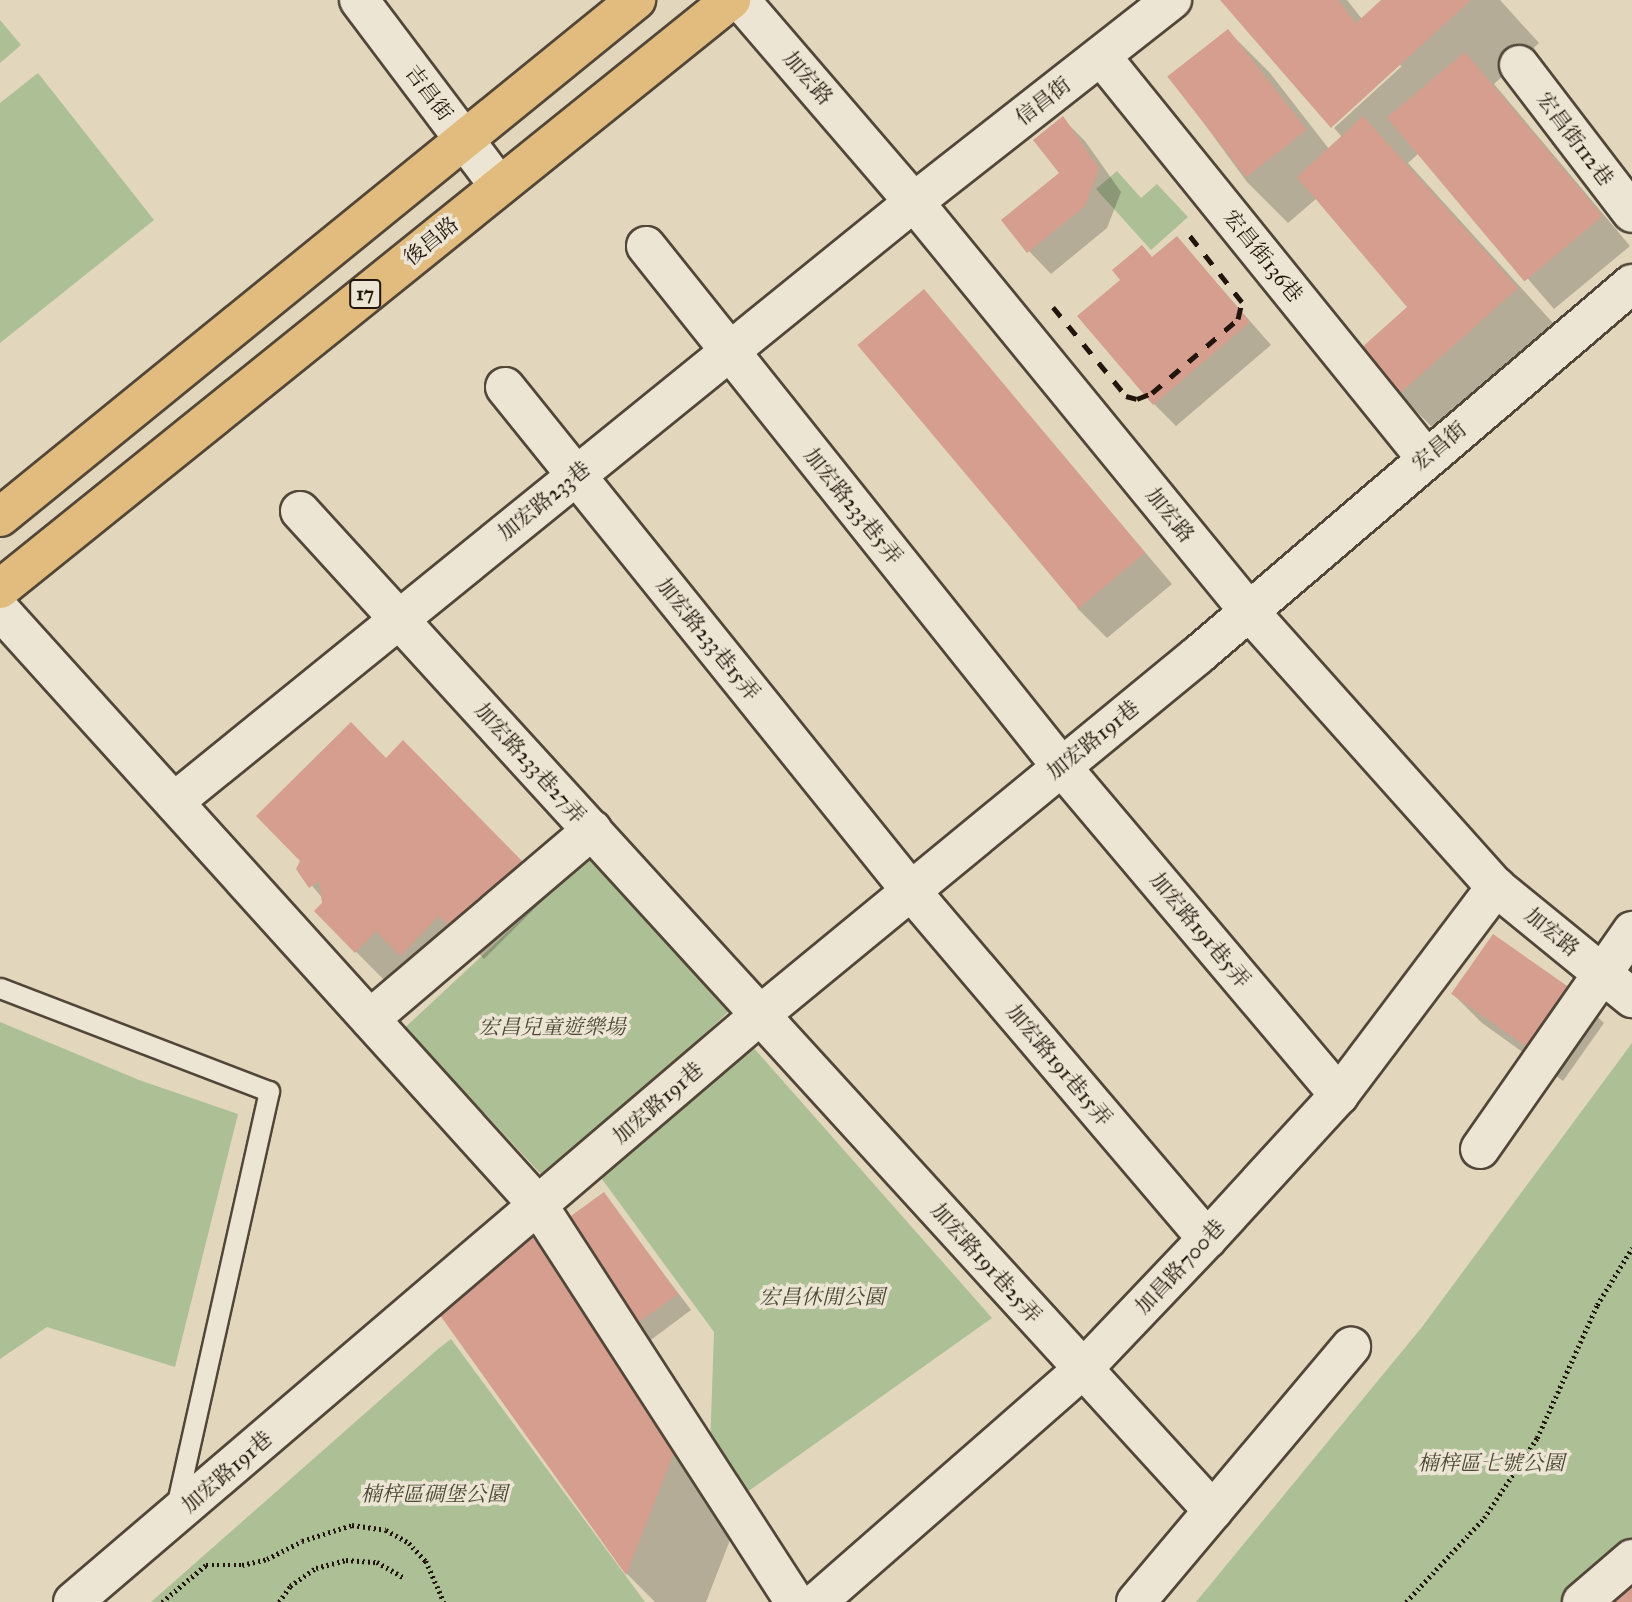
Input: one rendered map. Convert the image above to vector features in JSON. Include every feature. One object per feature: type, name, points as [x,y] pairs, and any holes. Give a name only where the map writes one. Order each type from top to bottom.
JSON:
[{"type":"main road","points":[[0,517],[636,0]]},
{"type":"main road","name":"後昌路","points":[[0,589],[731,0]]},
{"type":"street","name":"吉昌街","points":[[359,0],[499,186]]},
{"type":"street","name":"加宏路","points":[[740,0],[914,202],[1248,610],[1496,887],[1632,998]]},
{"type":"street","name":"信昌街","points":[[914,202],[1172,0]]},
{"type":"street","name":"宏昌街136巷","points":[[1101,56],[1426,457]]},
{"type":"street","name":"宏昌街112巷","points":[[1519,65],[1632,213]]},
{"type":"street","name":"加宏路233巷","points":[[174,802],[914,202]]},
{"type":"street","name":"加宏路233巷5弄","points":[[646,246],[1061,766]]},
{"type":"street","name":"宏昌街","points":[[1248,610],[1632,284]]},
{"type":"street","name":"加宏路233巷15弄","points":[[505,387],[911,891]]},
{"type":"street","name":"加宏路233巷27弄","points":[[300,511],[760,1015]]},
{"type":"street","points":[[0,610],[538,1205],[795,1602]]},
{"type":"street","name":"加宏路191巷","points":[[73,1602],[760,1015],[1248,610]]},
{"type":"street","name":"加宏路191巷5弄","points":[[1061,766],[1339,1095]]},
{"type":"street","points":[[370,1019],[592,830]]},
{"type":"street","name":"加昌路700巷","points":[[817,1602],[1083,1369],[1207,1239],[1339,1095],[1496,887]]},
{"type":"street","name":"加宏路191巷15弄","points":[[911,891],[1207,1239]]},
{"type":"street","points":[[1480,1149],[1632,931]]},
{"type":"street","name":"加宏路191巷25弄","points":[[760,1015],[1213,1511]]},
{"type":"street","points":[[1136,1602],[1351,1347]]},
{"type":"street","points":[[1582,1602],[1632,1559]]},
{"type":"lane","points":[[0,988],[269,1091],[173,1519]]},
{"type":"path","points":[[1406,1602],[1484,1518],[1537,1438],[1597,1305],[1632,1248]]},
{"type":"path","points":[[162,1602],[206,1565],[267,1559],[311,1538],[352,1525],[386,1530],[409,1543],[426,1561],[444,1602]]},
{"type":"path","points":[[279,1602],[290,1586],[316,1569],[346,1560],[377,1562],[405,1578]]},
{"type":"green space","points":[[0,20],[21,45],[0,63]]},
{"type":"green space","points":[[38,73],[154,220],[0,343],[0,103]]},
{"type":"green space","points":[[1117,171],[1141,198],[1157,184],[1188,217],[1151,250],[1096,189]]},
{"type":"green space","name":"宏昌兒童遊樂場","points":[[589,856],[732,1009],[547,1181],[405,1028]]},
{"type":"green space","points":[[0,1022],[139,1080],[238,1114],[175,1367],[47,1327],[0,1359]]},
{"type":"green space","name":"楠梓區七號公園","points":[[1632,1043],[1632,1551],[1572,1602],[1196,1602],[1422,1327]]},
{"type":"green space","name":"宏昌休閒公園","points":[[752,1046],[992,1318],[743,1495],[710,1448],[714,1332],[599,1175]]},
{"type":"green space","name":"楠梓區碉堡公園","points":[[451,1339],[645,1602],[151,1602],[438,1349]]},
{"type":"building","points":[[1220,0],[1338,0],[1356,23],[1381,0],[1471,0],[1331,128]]},
{"type":"building","points":[[1228,29],[1307,130],[1246,177],[1167,76]]},
{"type":"building","points":[[1465,52],[1603,216],[1524,281],[1387,118]]},
{"type":"building","points":[[1063,116],[1099,168],[1085,206],[1027,253],[1001,220],[1059,173],[1033,140]]},
{"type":"building","points":[[1363,116],[1518,288],[1398,395],[1359,350],[1407,307],[1297,177]]},
{"type":"building","points":[[1177,236],[1250,322],[1153,405],[1077,316],[1120,280],[1112,270],[1142,245],[1152,257]]},
{"type":"building","points":[[924,289],[1145,553],[1078,608],[857,345]]},
{"type":"building","points":[[351,722],[386,758],[403,740],[523,862],[454,931],[439,916],[400,956],[376,931],[355,953],[314,911],[322,903],[319,881],[309,888],[296,869],[300,861],[256,816]]},
{"type":"building","points":[[1493,934],[1576,992],[1534,1052],[1451,994]]},
{"type":"building","points":[[604,1192],[678,1294],[631,1328],[557,1226]]},
{"type":"building","points":[[536,1227],[678,1442],[626,1575],[437,1311]]},
{"type":"building","points":[[1632,1585],[1632,1602],[1611,1602]]},
{"type":"railway","points":[[1053,307],[1126,396],[1137,399],[1152,393],[1238,319],[1242,302],[1187,232]]}]
